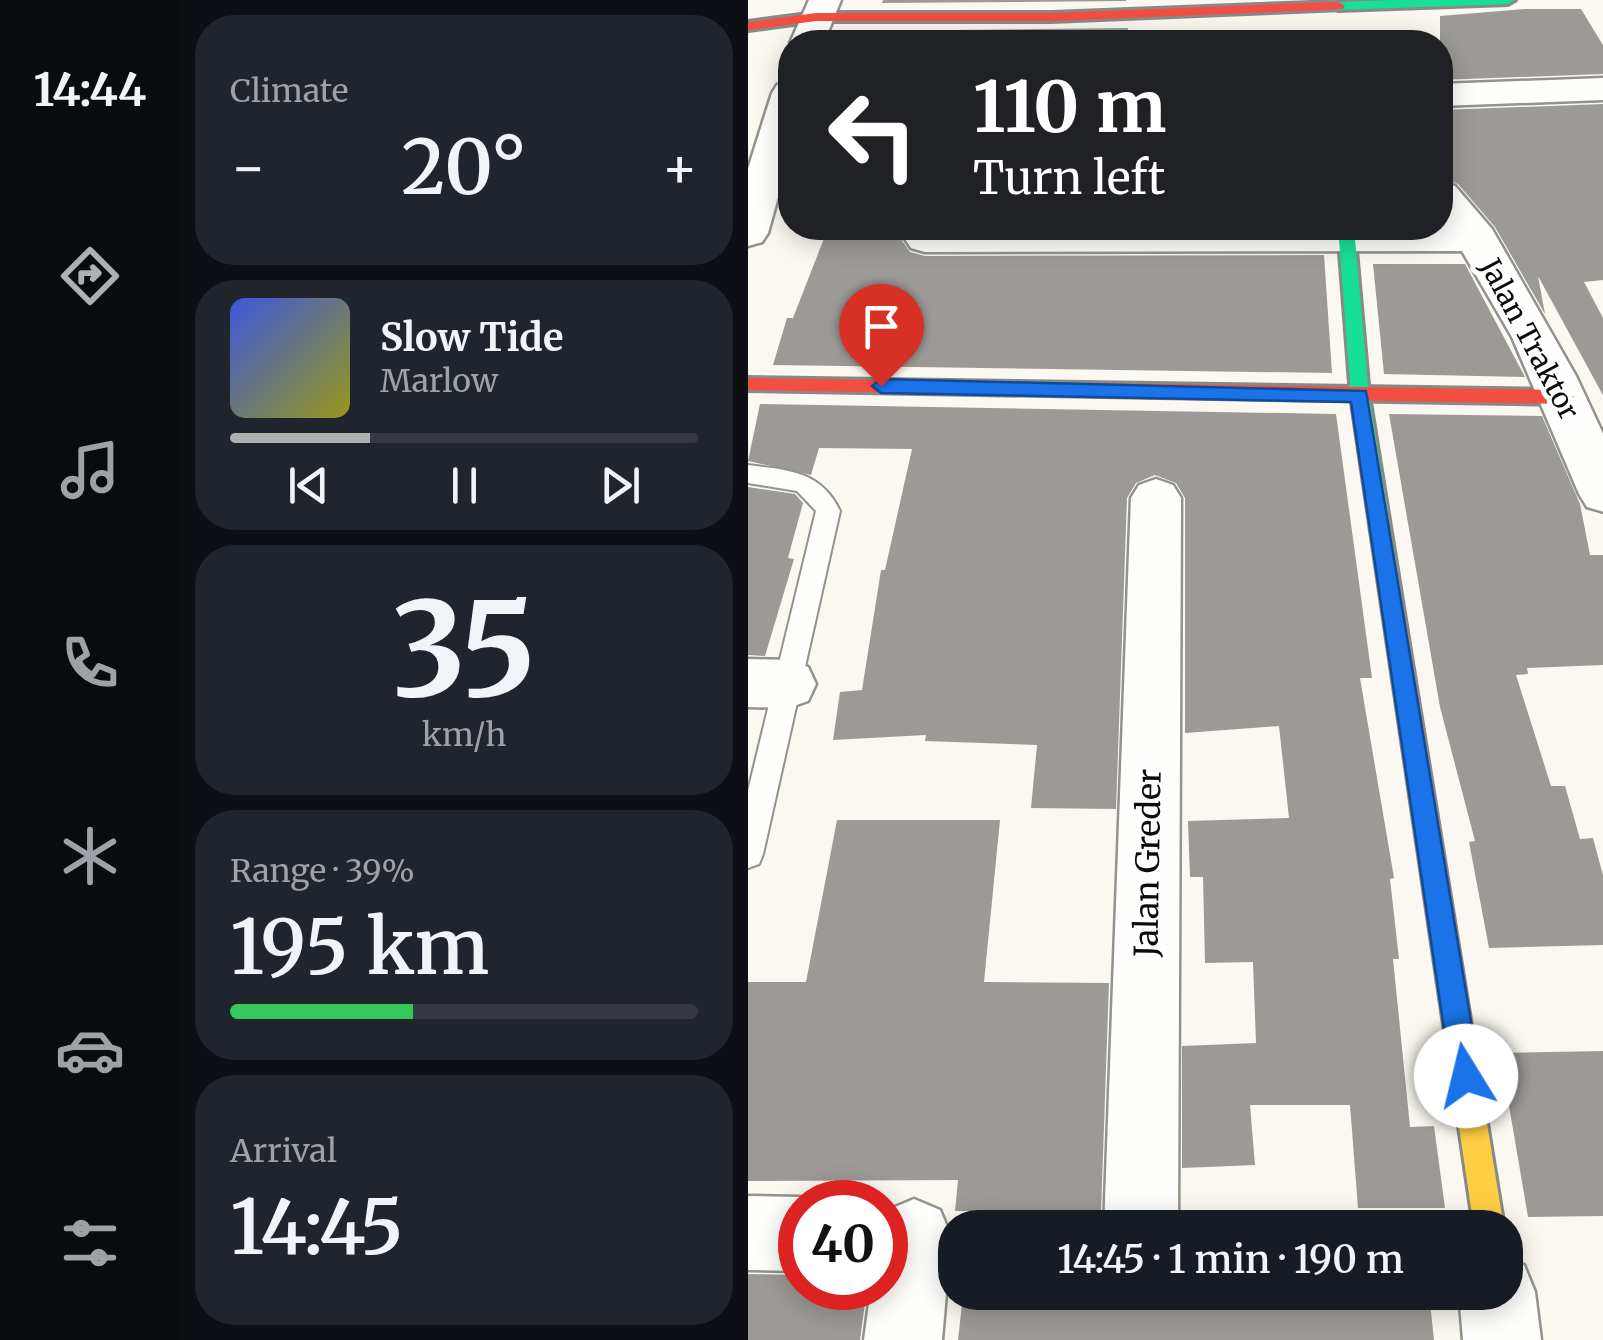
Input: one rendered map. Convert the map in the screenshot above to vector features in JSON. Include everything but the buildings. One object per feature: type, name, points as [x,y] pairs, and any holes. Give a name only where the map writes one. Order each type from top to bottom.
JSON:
[{"type":"street","points":[[748,26],[816,20],[1051,17],[1508,0]]},
{"type":"street","points":[[1453,94],[1604,88]]},
{"type":"street","points":[[764,218],[760,151],[778,121]]},
{"type":"street","name":"Jalan Traktor","points":[[1453,208],[1478,238],[1565,396],[1604,494]]},
{"type":"street","points":[[1453,238],[1478,238]]},
{"type":"street","points":[[1347,240],[1360,396],[1486,1210]]},
{"type":"street","points":[[748,384],[1360,396],[1565,396]]},
{"type":"street","name":"Jalan Greder","points":[[1141,1210],[1156,498]]},
{"type":"street","points":[[748,1232],[778,1233]]},
{"type":"street","points":[[903,1340],[918,1235]]},
{"type":"street","points":[[1499,1310],[1502,1340]]},
{"type":"lane","points":[[748,474],[807,482],[822,494],[828,511],[768,684],[748,854]]},
{"type":"traffic: fast","points":[[1338,6],[1508,0]]},
{"type":"traffic: fast","points":[[1347,240],[1360,396],[1407,700]]},
{"type":"traffic: slow","points":[[1407,700],[1486,1210]]},
{"type":"traffic: jam","points":[[748,26],[816,17],[1051,17],[1338,6]]},
{"type":"traffic: jam","points":[[748,384],[1565,397]]},
{"type":"route","points":[[881,386],[1360,396],[1466,1076]]}]
